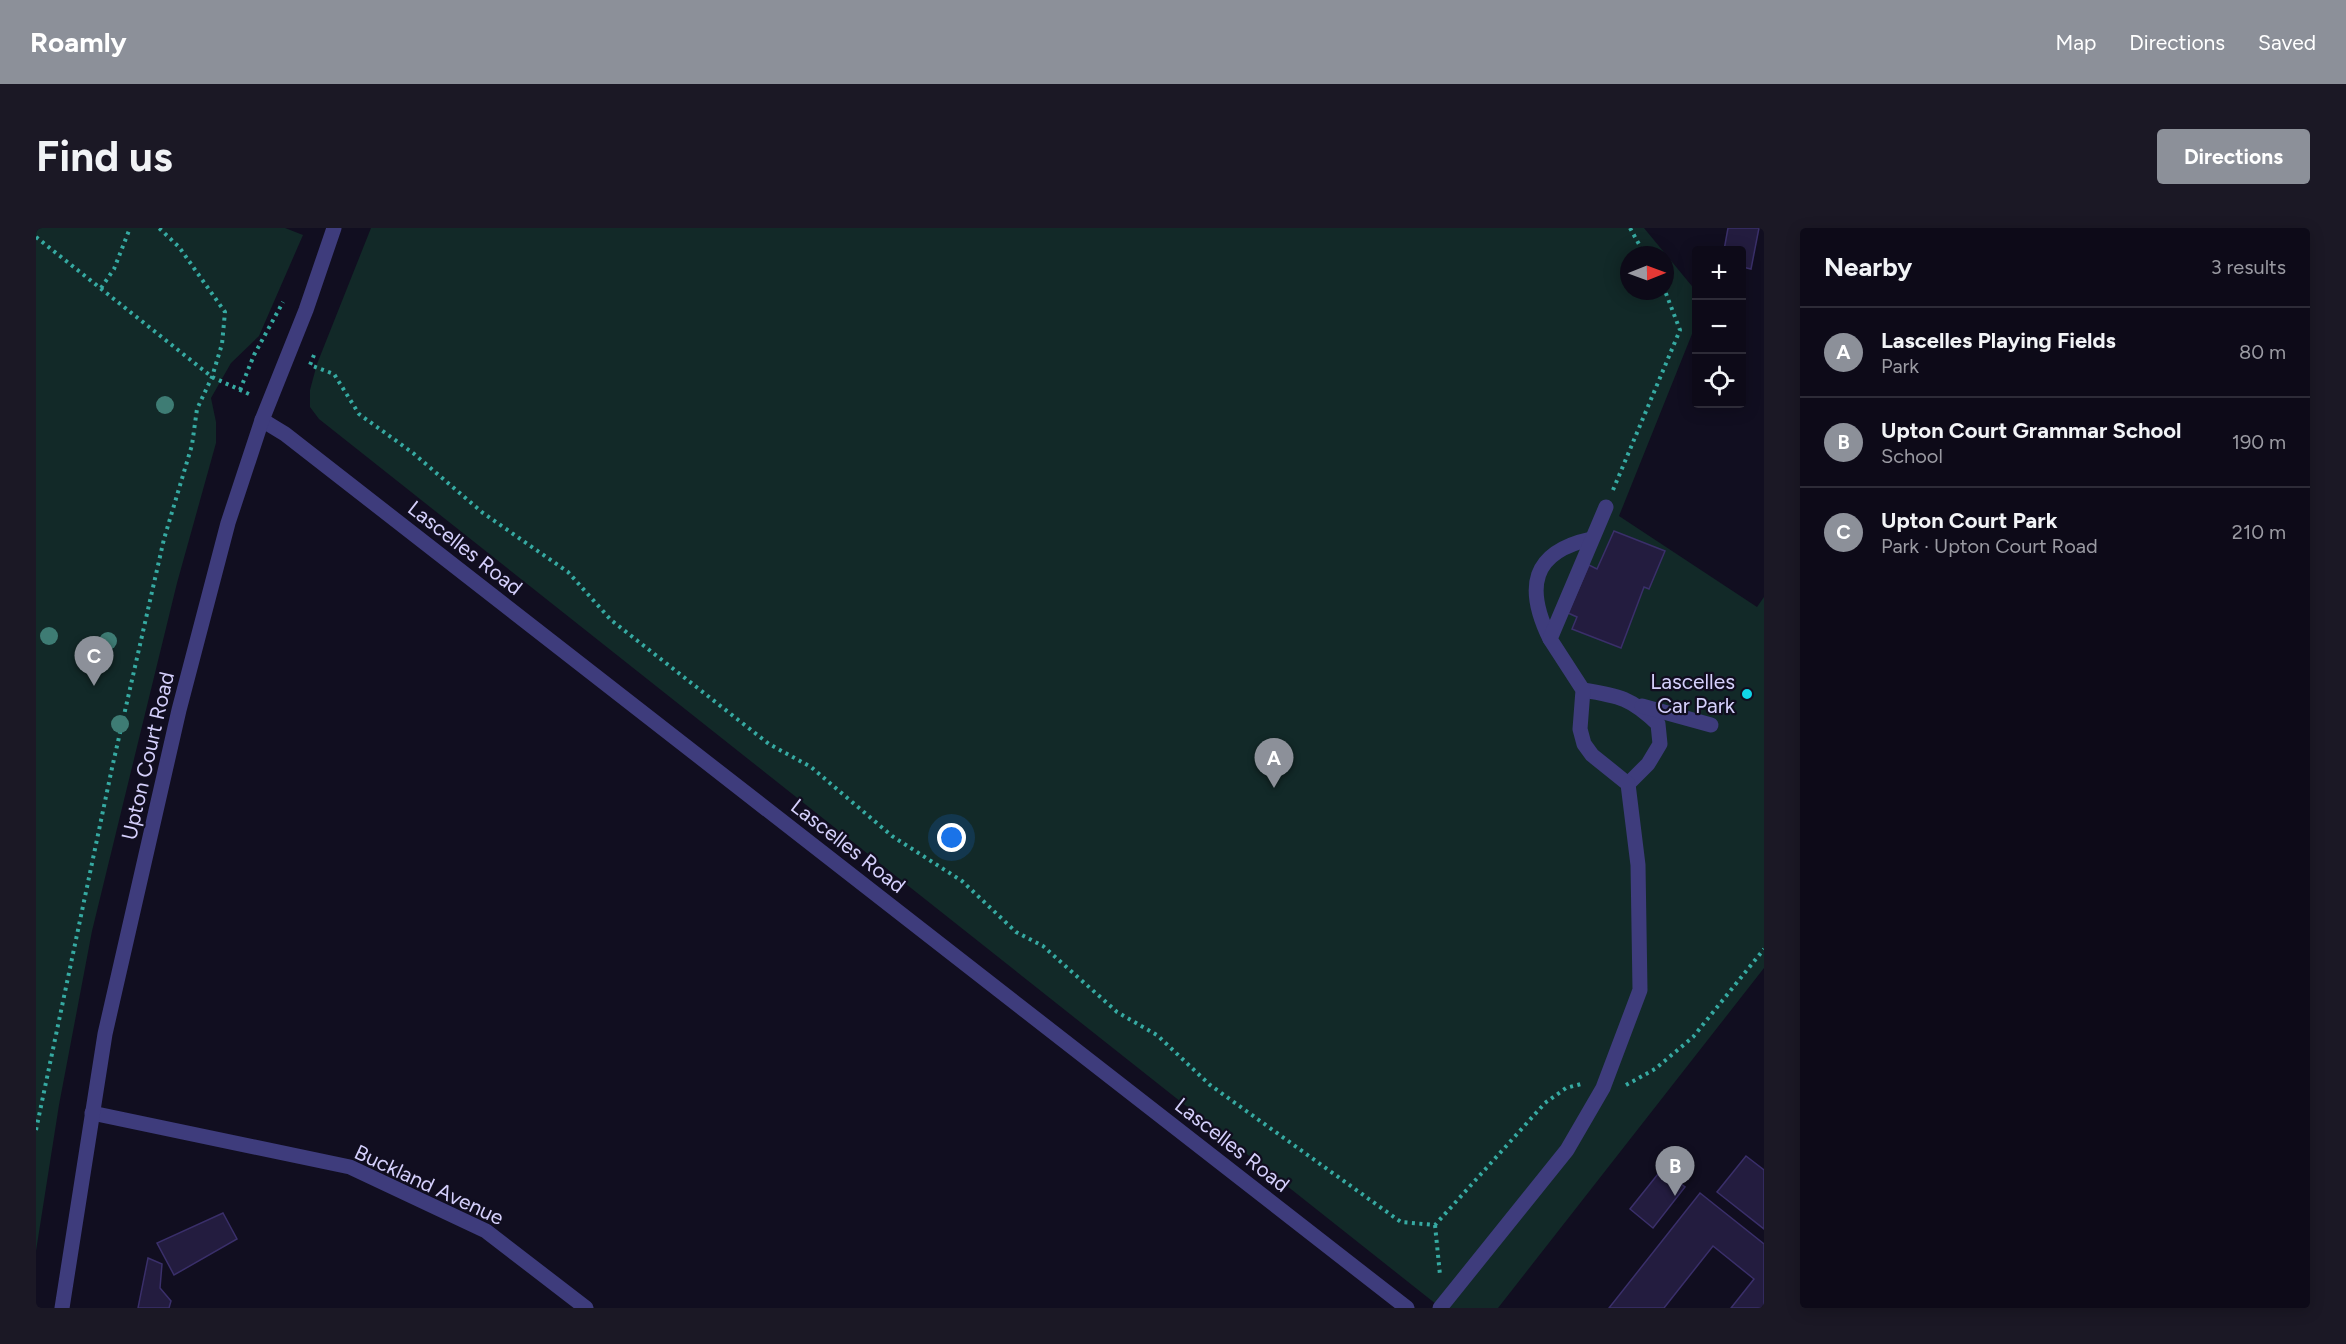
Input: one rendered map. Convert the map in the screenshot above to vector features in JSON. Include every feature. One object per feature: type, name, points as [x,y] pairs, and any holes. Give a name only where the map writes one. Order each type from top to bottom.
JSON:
[{"type":"street","name":"Upton Court Road","points":[[62,1308],[105,1034],[179,710],[228,523],[262,420],[306,310],[334,228]]},
{"type":"street","name":"Lascelles Road","points":[[262,420],[285,434],[1407,1308]]},
{"type":"street","points":[[1551,639],[1606,507]]},
{"type":"street","points":[[1440,1308],[1567,1150],[1603,1088],[1640,990],[1638,865],[1628,784],[1592,755],[1584,744],[1580,729],[1583,690],[1551,639],[1536,601],[1537,573],[1554,552],[1576,542],[1591,539]]},
{"type":"street","points":[[1583,690],[1613,695],[1639,705],[1711,725]]},
{"type":"street","points":[[1628,784],[1648,764],[1660,744],[1658,724],[1639,705]]},
{"type":"street","name":"Buckland Avenue","points":[[92,1113],[350,1167],[486,1231],[586,1308]]},
{"type":"path","points":[[100,288],[114,269],[130,228]]},
{"type":"path","points":[[36,1130],[109,779],[162,550],[192,445],[197,409],[212,376],[222,344],[225,312],[179,247],[159,228]]},
{"type":"path","points":[[1630,228],[1640,246]]},
{"type":"path","points":[[36,237],[212,376],[240,390],[254,355],[284,301]]},
{"type":"path","points":[[1606,507],[1680,330],[1668,300]]},
{"type":"path","points":[[317,346],[310,365],[334,374],[359,414],[413,453],[483,513],[568,572],[611,620],[769,744],[811,767],[892,836],[962,881],[1016,932],[1043,946],[1117,1012],[1157,1035],[1220,1092],[1401,1222],[1435,1225]]},
{"type":"path","points":[[1440,1275],[1435,1225],[1545,1103],[1566,1088],[1586,1082],[1614,1092],[1655,1069],[1693,1037],[1764,949]]},
{"type":"green space","points":[[36,228],[285,228],[303,235],[259,336],[231,363],[211,398],[216,422],[216,443],[177,583],[92,931],[59,1105],[36,1251]]},
{"type":"green space","points":[[371,228],[1644,228],[1659,246],[1620,246],[1620,300],[1674,300],[1674,264],[1692,286],[1692,334],[1619,516],[1757,607],[1764,597],[1764,968],[1498,1308],[1441,1308],[319,419],[310,407],[310,390],[317,364]]},
{"type":"building","points":[[1728,228],[1759,228],[1751,269],[1746,268],[1746,246],[1725,246]]},
{"type":"building","points":[[1614,531],[1665,551],[1649,589],[1644,587],[1621,648],[1572,629],[1577,617],[1568,613],[1589,565],[1597,569]]},
{"type":"building","points":[[1746,1156],[1764,1170],[1764,1229],[1717,1192]]},
{"type":"building","points":[[1662,1169],[1685,1187],[1653,1228],[1630,1209]]},
{"type":"building","points":[[1700,1193],[1764,1244],[1764,1308],[1731,1308],[1754,1279],[1713,1246],[1664,1308],[1609,1308]]},
{"type":"building","points":[[223,1213],[237,1239],[174,1275],[157,1243]]},
{"type":"building","points":[[148,1258],[162,1264],[160,1288],[171,1301],[169,1308],[138,1308]]},
{"type":"place","name":"Upton Court Park","points":[[94,686]]},
{"type":"place","name":"Lascelles Car Park","points":[[1747,694]]},
{"type":"place","name":"Lascelles Playing Fields","points":[[1274,788]]},
{"type":"place","name":"Upton Court Grammar School","points":[[1675,1196]]}]
